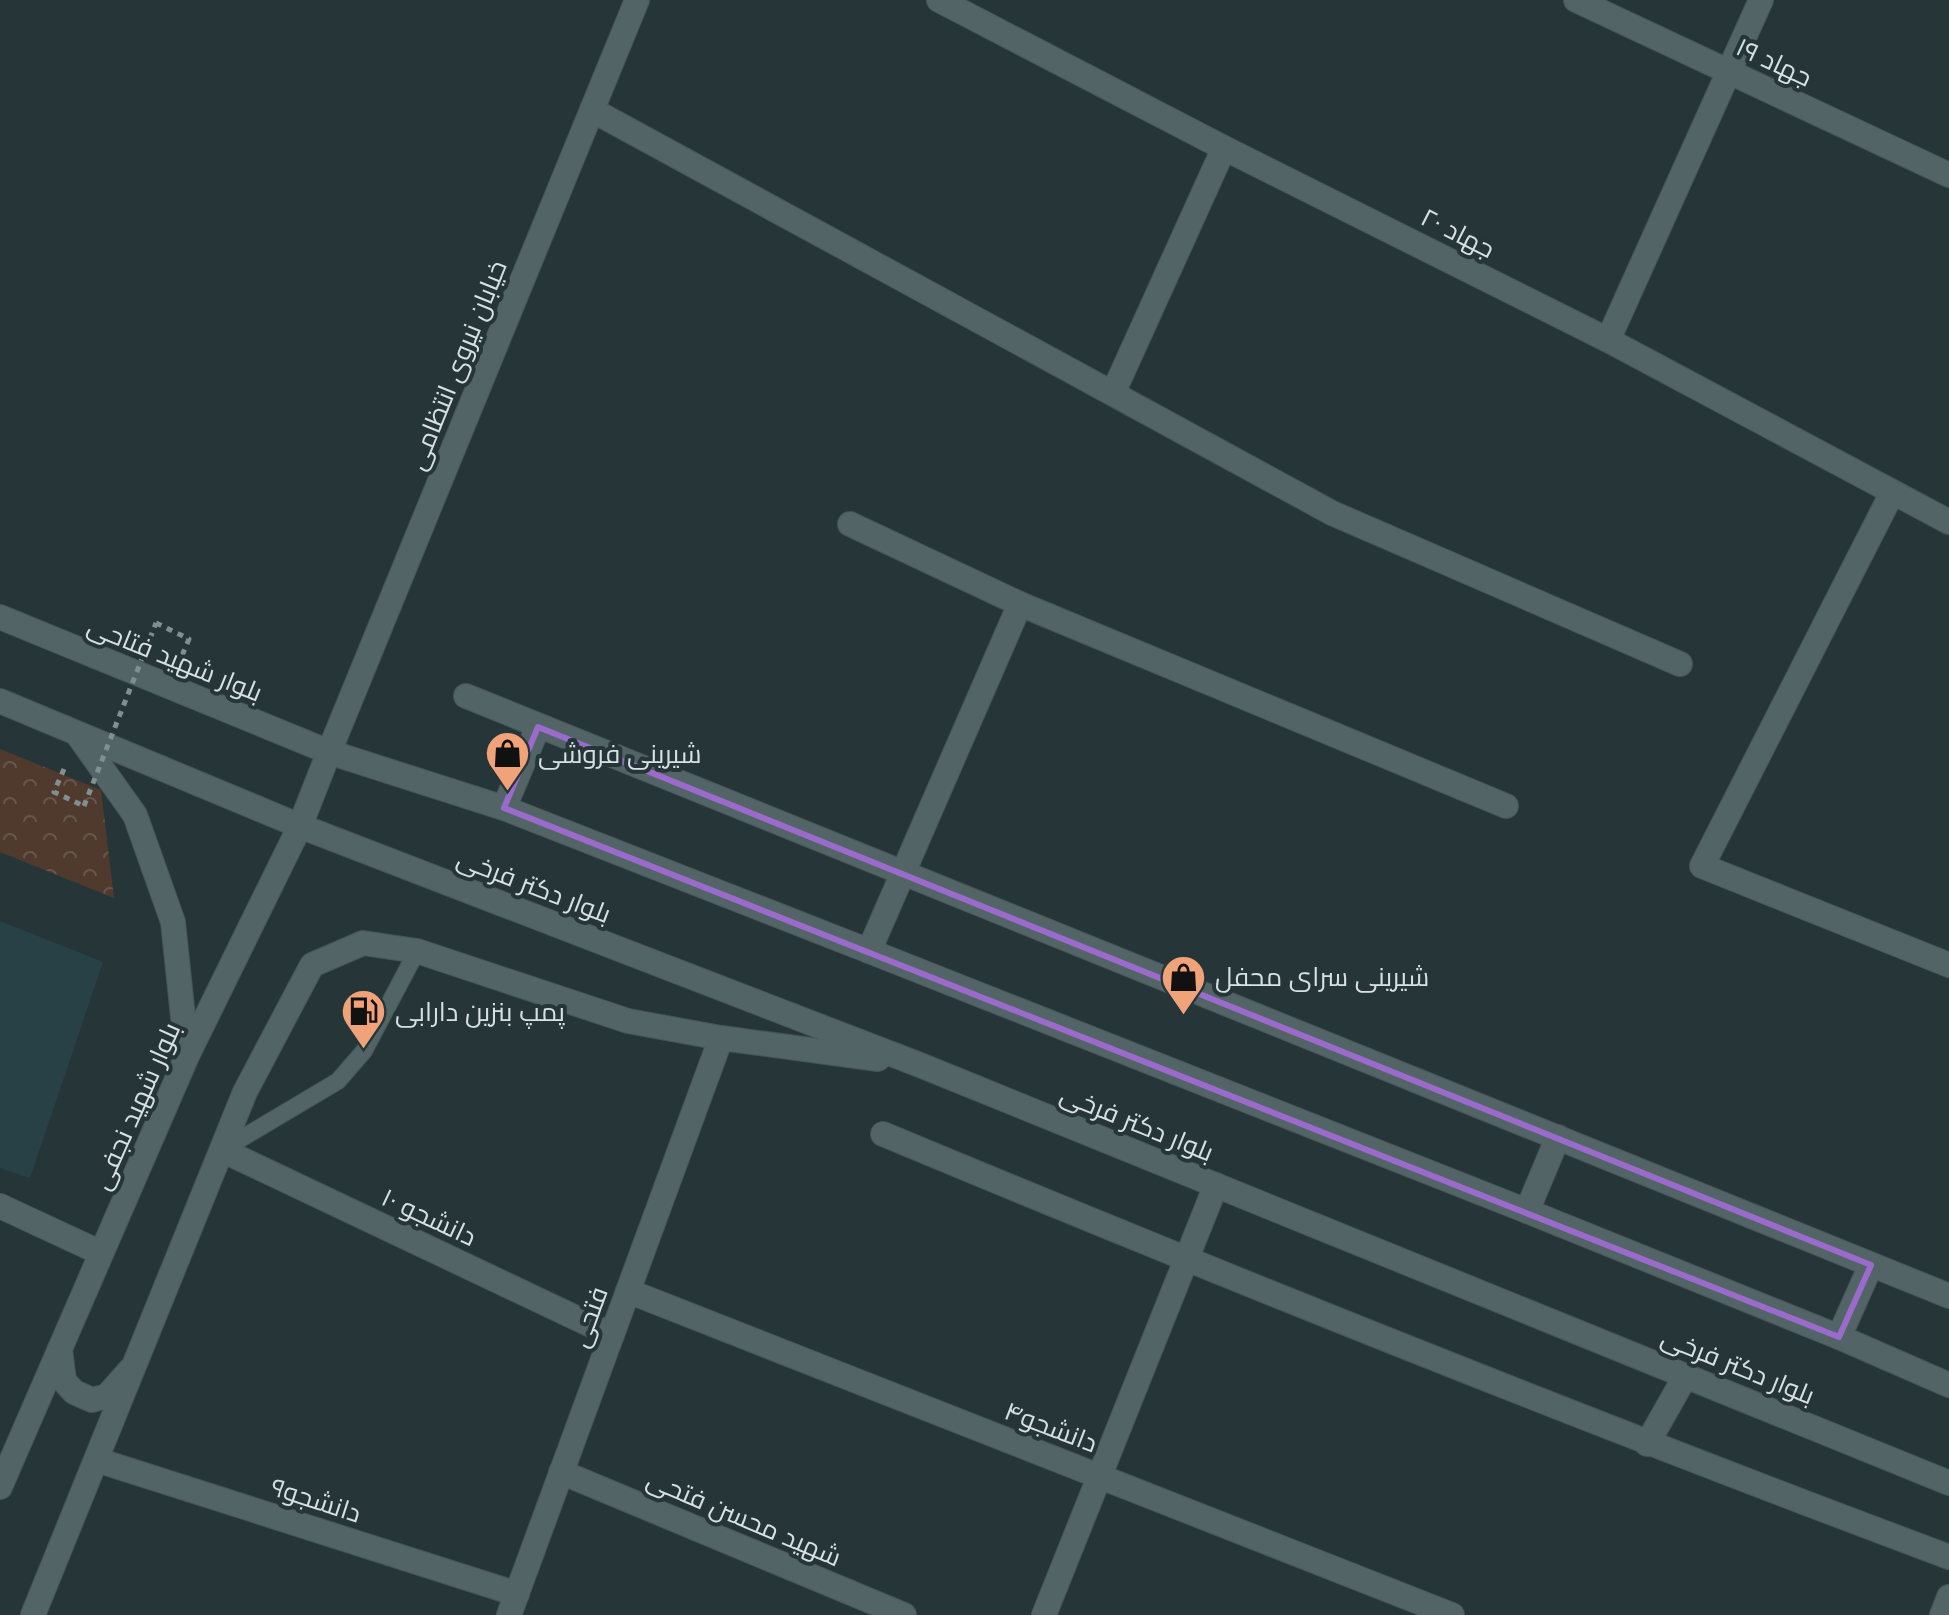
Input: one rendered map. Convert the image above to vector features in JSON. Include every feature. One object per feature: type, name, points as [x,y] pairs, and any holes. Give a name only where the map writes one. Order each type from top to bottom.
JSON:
[{"type":"street","name":"خیابان نیروی انتظامی","points":[[329,752],[637,0]]},
{"type":"street","name":"جهاد ۲۰","points":[[939,0],[1224,148],[1608,340],[1949,522]]},
{"type":"street","name":"جهاد ۱۹","points":[[1576,0],[1949,175]]},
{"type":"street","points":[[1608,340],[1761,0]]},
{"type":"street","points":[[592,110],[1332,513],[1680,664]]},
{"type":"street","points":[[1113,393],[1224,148]]},
{"type":"street","points":[[1892,493],[1702,866],[1949,965]]},
{"type":"street","points":[[850,524],[1020,604],[1506,806]]},
{"type":"street","points":[[869,951],[1020,604]]},
{"type":"street","name":"بلوار شهید فتاحی","points":[[0,617],[329,752]]},
{"type":"street","points":[[466,696],[1949,1296]]},
{"type":"street","points":[[0,701],[300,826]]},
{"type":"street","points":[[504,808],[538,727]]},
{"type":"street","points":[[78,735],[135,815],[173,922],[187,1056]]},
{"type":"street","points":[[329,752],[504,808],[1527,1211],[1839,1337],[1949,1385]]},
{"type":"street","name":"بلوار شهید نجفی","points":[[0,1487],[187,1056],[300,826],[329,752]]},
{"type":"street","name":"بلوار دکتر فرخی","points":[[300,826],[920,1065],[1949,1483]]},
{"type":"street","points":[[33,1615],[245,1092],[312,965],[363,943],[417,951],[628,1021],[721,1038],[920,1065]]},
{"type":"street","name":"فتحی","points":[[513,1605],[721,1038]]},
{"type":"street","points":[[883,1134],[1186,1260],[1647,1444],[1949,1557]]},
{"type":"street","points":[[1527,1211],[1558,1137]]},
{"type":"street","name":"دانشجو ۱۰","points":[[222,1150],[612,1335]]},
{"type":"street","points":[[1044,1615],[1216,1185]]},
{"type":"street","points":[[0,1206],[101,1253]]},
{"type":"street","points":[[1839,1337],[1871,1265]]},
{"type":"street","name":"دانشجو۴","points":[[628,1291],[1452,1615]]},
{"type":"street","points":[[60,1349],[64,1381],[74,1392],[92,1400],[107,1396],[135,1363]]},
{"type":"street","points":[[1647,1444],[1686,1375]]},
{"type":"street","name":"دانشجو۹","points":[[97,1460],[513,1605]]},
{"type":"street","name":"شهید محسن فتحی","points":[[561,1472],[904,1615]]},
{"type":"street","points":[[1942,1615],[1949,1597]]},
{"type":"lane","points":[[222,1150],[338,1081],[364,1051],[417,951]]},
{"type":"path","points":[[54,792],[84,806],[156,623],[189,639]]},
{"type":"highlighted area","points":[[538,727],[1871,1265],[1839,1337],[504,808]]},
{"type":"shaded area","points":[[0,921],[103,962],[30,1178],[0,1168]]},
{"type":"green space","points":[[0,749],[101,790],[114,898],[0,852]]},
{"type":"place","name":"شیرینی فروشی","points":[[507,793]]},
{"type":"place","name":"شیرینی سرای محفل","points":[[1184,1016]]},
{"type":"place","name":"پمپ بنزین دارابى","points":[[364,1051]]}]
